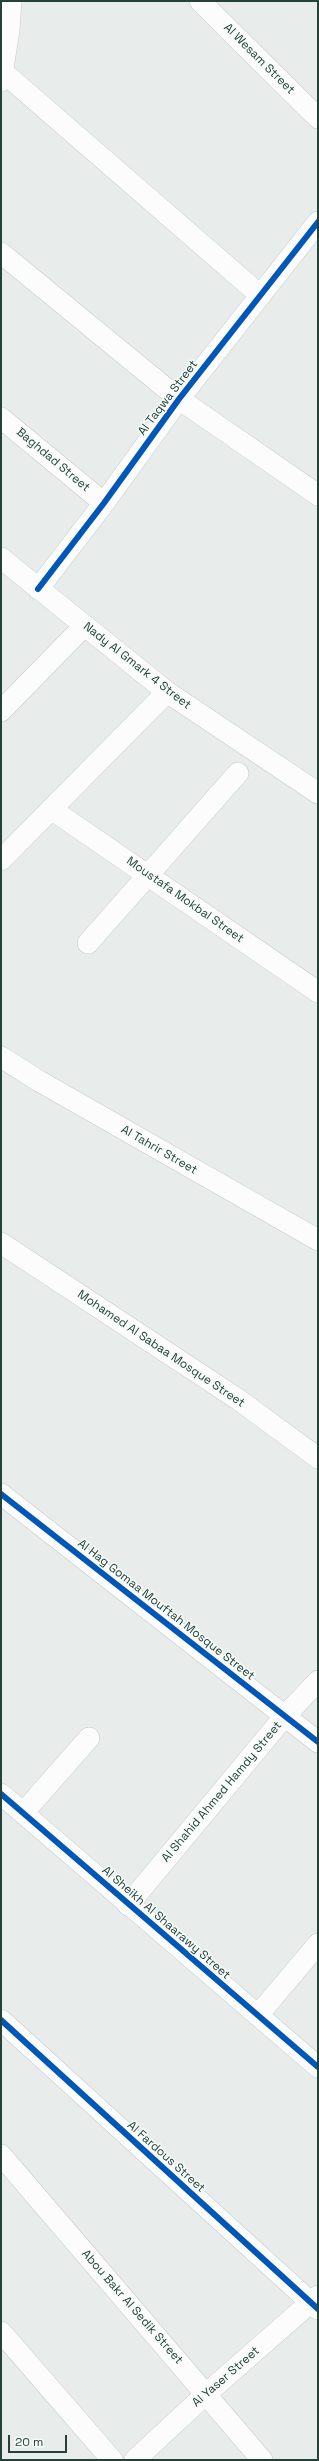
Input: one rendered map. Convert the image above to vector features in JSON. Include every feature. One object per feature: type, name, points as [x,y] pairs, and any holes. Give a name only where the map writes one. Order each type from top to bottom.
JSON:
[{"type":"street","points":[[11,1],[2,77],[260,295]]},
{"type":"street","name":"Al Wesam Street","points":[[200,1],[318,118]]},
{"type":"street","name":"Al Taqwa Street","points":[[38,589],[104,503],[179,399],[318,222]]},
{"type":"street","points":[[1,254],[179,399],[318,496]]},
{"type":"street","name":"Baghdad Street","points":[[1,418],[104,503]]},
{"type":"street","name":"Nady Al Gmark 4 Street","points":[[1,558],[167,692],[318,793]]},
{"type":"street","points":[[1,711],[84,626]]},
{"type":"street","points":[[1,860],[167,692]]},
{"type":"street","points":[[88,943],[238,773]]},
{"type":"street","name":"Moustafa Mokbal Street","points":[[51,809],[318,992]]},
{"type":"street","name":"Al Tahrir Street","points":[[1,1057],[39,1082],[318,1240]]},
{"type":"street","name":"Mohamed Al Sabaa Mosque Street","points":[[1,1243],[239,1400],[318,1458]]},
{"type":"street","name":"Al Hag Gomaa Mouftah Mosque Street","points":[[1,1494],[284,1718],[318,1742]]},
{"type":"street","name":"Al Shahid Ahmed Hamdy Street","points":[[128,1905],[284,1718],[318,1681]]},
{"type":"street","points":[[23,1813],[89,1738]]},
{"type":"street","name":"Al Sheikh Al Shaarawy Street","points":[[1,1794],[128,1905],[318,2067]]},
{"type":"street","points":[[258,2015],[318,1944]]},
{"type":"street","name":"Al Fardous Street","points":[[1,2020],[315,2303]]},
{"type":"street","name":"Abou Bakr Al Sedik Street","points":[[1,2156],[262,2460]]},
{"type":"street","name":"Al Yaser Street","points":[[135,2460],[206,2394],[315,2303]]},
{"type":"street","points":[[1,2332],[112,2460]]},
{"type":"cycle path","points":[[38,589],[104,503],[179,399],[318,222]]},
{"type":"cycle path","points":[[1,1494],[318,1742]]},
{"type":"cycle path","points":[[1,1794],[318,2067]]},
{"type":"cycle path","points":[[1,2020],[318,2309]]}]
